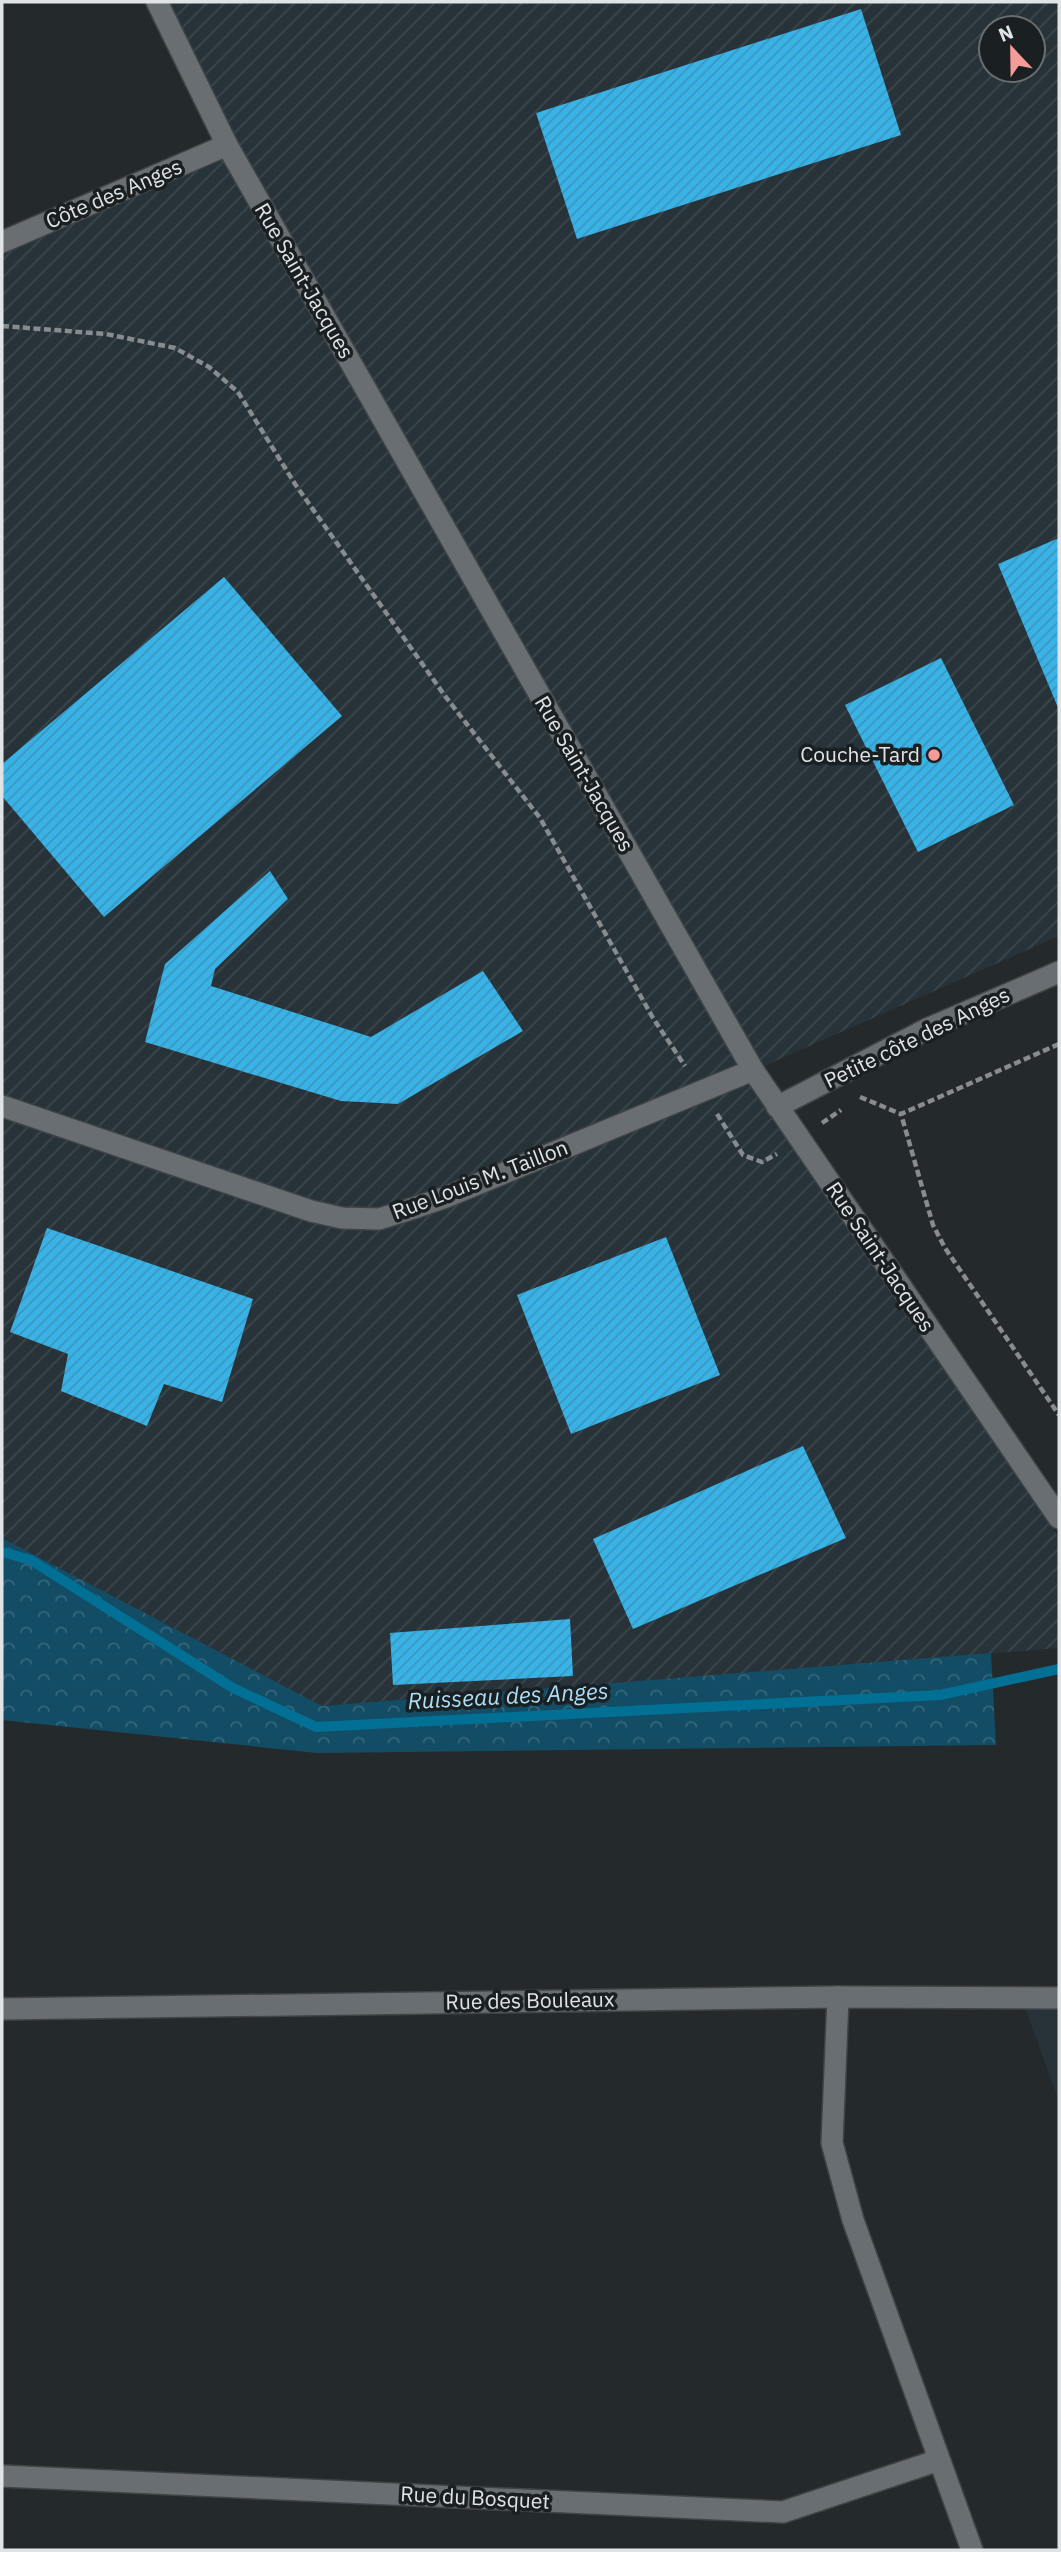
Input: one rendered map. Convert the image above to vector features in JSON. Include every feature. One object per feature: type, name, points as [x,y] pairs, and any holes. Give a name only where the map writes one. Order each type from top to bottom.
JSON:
[{"type":"street","name":"Rue Saint-Jacques","points":[[157,2],[227,145],[753,1070],[1059,1518]]},
{"type":"street","name":"Côte des Anges","points":[[2,242],[227,145]]},
{"type":"street","name":"Petite côte des Anges","points":[[777,1107],[928,1029],[1059,972]]},
{"type":"street","name":"Rue Louis M. Taillon","points":[[2,1106],[310,1211],[342,1218],[379,1219],[446,1197],[753,1070]]},
{"type":"street","name":"Rue des Bouleaux","points":[[2,2009],[838,1997],[1059,1998]]},
{"type":"street","points":[[838,1997],[832,2143],[853,2220],[972,2550]]},
{"type":"street","name":"Rue du Bosquet","points":[[2,2476],[783,2512],[939,2460]]},
{"type":"path","points":[[2,326],[106,334],[174,348],[209,367],[238,392],[295,484],[444,696],[540,818],[653,1018],[743,1155],[762,1162],[860,1097],[901,1114],[1059,1044]]},
{"type":"path","points":[[901,1114],[933,1225],[945,1248],[1059,1415]]},
{"type":"shaded area","points":[[157,2],[1059,2],[1059,936],[753,1071],[1059,1538],[1059,1648],[322,1706],[2,1538],[2,241],[227,145]]},
{"type":"shaded area","points":[[1024,2005],[1059,2005],[1059,2101]]},
{"type":"green space","points":[[2,1538],[322,1706],[991,1653],[996,1745],[317,1753],[2,1720]]},
{"type":"building","points":[[861,9],[901,135],[577,239],[536,113]]},
{"type":"building","points":[[1059,538],[1059,710],[998,564]]},
{"type":"building","points":[[224,577],[342,716],[104,917],[2,796],[2,764]]},
{"type":"building","points":[[941,658],[1014,805],[918,852],[845,705]]},
{"type":"building","points":[[270,871],[288,899],[215,969],[211,986],[371,1037],[483,971],[523,1031],[398,1104],[341,1101],[145,1042],[165,964]]},
{"type":"building","points":[[47,1228],[253,1299],[222,1402],[164,1384],[147,1426],[61,1391],[68,1354],[10,1332]]},
{"type":"building","points":[[666,1237],[720,1375],[571,1434],[517,1295]]},
{"type":"building","points":[[803,1446],[846,1538],[633,1629],[593,1539]]},
{"type":"building","points":[[570,1619],[573,1676],[393,1685],[390,1633]]},
{"type":"waterway","name":"Ruisseau des Anges","points":[[2,1552],[31,1560],[233,1688],[316,1727],[940,1695],[1059,1669]]},
{"type":"place","name":"Couche-Tard","points":[[934,755]]}]
